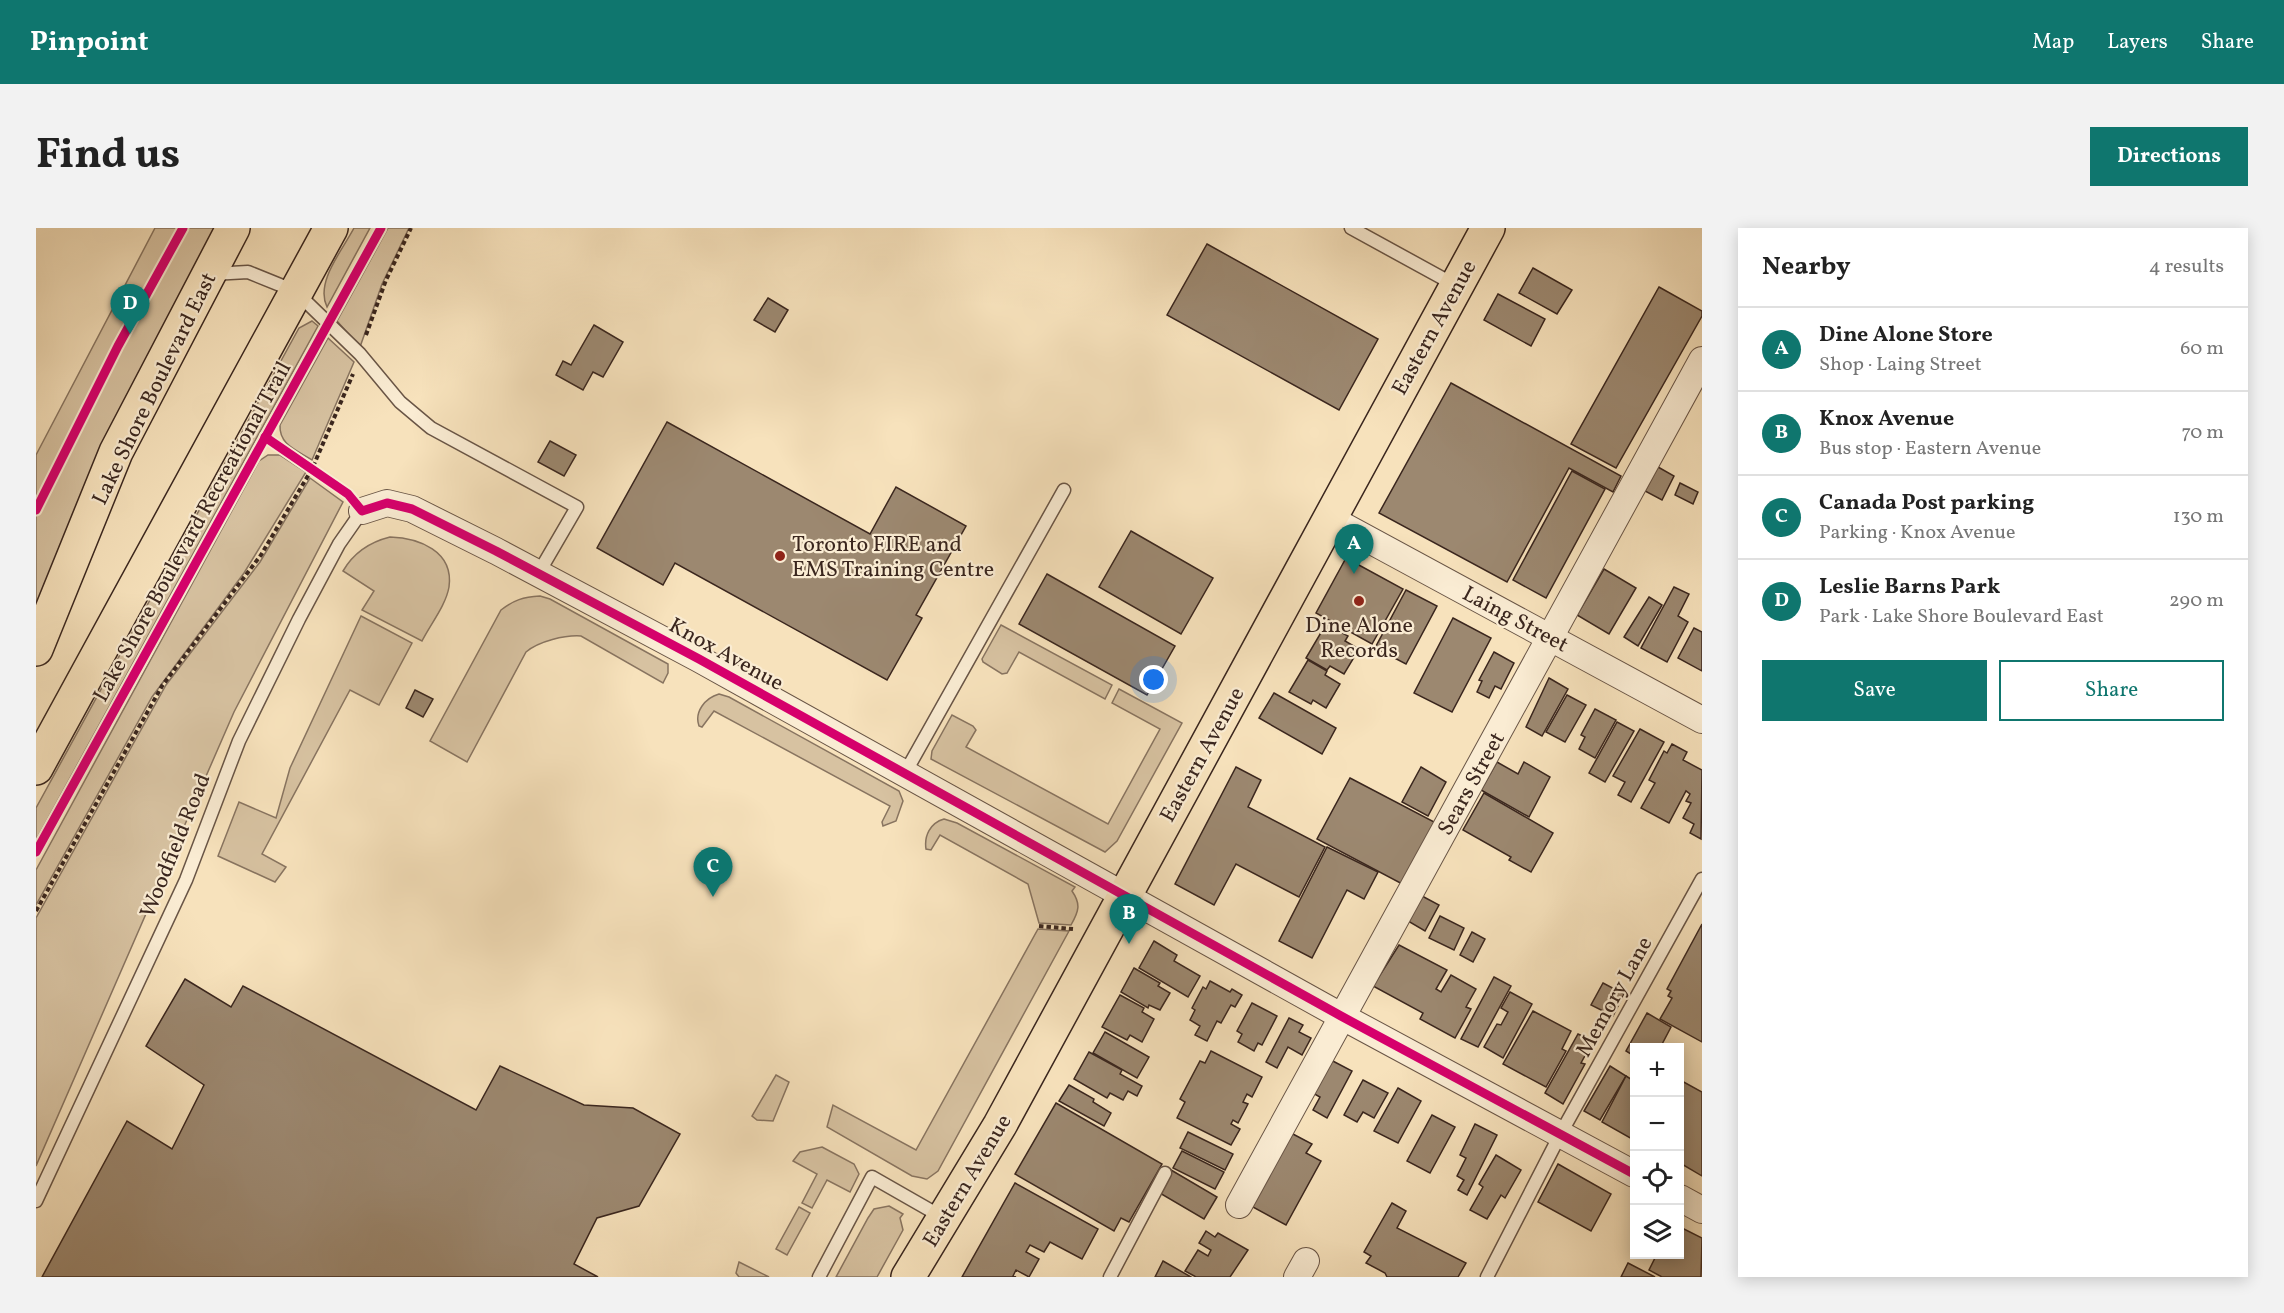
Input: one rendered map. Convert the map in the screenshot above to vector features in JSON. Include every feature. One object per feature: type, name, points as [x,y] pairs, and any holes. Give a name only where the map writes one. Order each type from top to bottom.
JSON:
[{"type":"main road","name":"Lake Shore Boulevard East","points":[[36,649],[116,452],[233,228]]},
{"type":"main road","points":[[36,768],[331,228]]},
{"type":"main road","name":"Eastern Avenue","points":[[908,1277],[1000,1125],[1488,228]]},
{"type":"street","name":"Sears Street","points":[[1239,1205],[1702,360]]},
{"type":"street","name":"Knox Avenue","points":[[362,511],[387,503],[412,508],[905,773],[1341,1016],[1630,1171]]},
{"type":"street","name":"Laing Street","points":[[1329,518],[1551,636],[1702,720]]},
{"type":"street","points":[[1684,1200],[1702,1210]]},
{"type":"lane","points":[[1351,228],[1456,285]]},
{"type":"lane","points":[[207,274],[248,272],[295,291],[360,354],[400,402],[431,428],[577,507],[538,574]]},
{"type":"lane","points":[[905,773],[1064,490]]},
{"type":"lane","name":"Woodfield Road","points":[[36,1201],[186,880],[239,741],[339,544],[362,511]]},
{"type":"lane","name":"Memory Lane","points":[[1487,1277],[1561,1133],[1702,879]]},
{"type":"lane","points":[[1110,1277],[1165,1173]]},
{"type":"lane","points":[[819,1277],[872,1177],[943,1217]]},
{"type":"path","points":[[36,911],[162,686],[261,555],[312,469],[321,475]]},
{"type":"path","points":[[1039,926],[1073,928]]},
{"type":"shaded area","points":[[155,228],[216,228],[36,618],[36,455]]},
{"type":"shaded area","points":[[354,228],[370,228],[327,307],[324,287],[327,277]]},
{"type":"shaded area","points":[[388,228],[409,228],[382,284],[360,347],[337,321]]},
{"type":"shaded area","points":[[312,321],[318,326],[36,840],[36,808],[299,328]]},
{"type":"shaded area","points":[[328,338],[354,362],[312,460],[295,450],[282,438],[280,425]]},
{"type":"shaded area","points":[[268,455],[280,455],[306,472],[244,573],[152,697],[36,905],[36,870],[259,461]]},
{"type":"shaded area","points":[[310,478],[343,502],[234,712],[36,1166],[36,918],[166,685],[260,562]]},
{"type":"shaded area","points":[[390,537],[423,544],[432,549],[446,564],[449,575],[447,594],[422,641],[362,610],[374,591],[343,571],[352,558],[363,549]]},
{"type":"shaded area","points":[[540,596],[550,599],[668,664],[668,673],[663,683],[581,636],[552,640],[526,652],[467,762],[430,741],[501,610],[519,600]]},
{"type":"shaded area","points":[[361,616],[412,643],[379,705],[350,690],[262,854],[286,867],[275,882],[218,856],[239,802],[276,818],[290,768]]},
{"type":"shaded area","points":[[1001,625],[1112,685],[1105,699],[1019,652],[1007,673],[1002,674],[983,662],[982,659]]},
{"type":"shaded area","points":[[1119,689],[1182,723],[1117,841],[1105,852],[931,759],[932,751],[952,715],[973,726],[976,730],[966,747],[1108,824],[1160,729],[1112,703]]},
{"type":"shaded area","points":[[719,694],[729,697],[899,791],[903,801],[896,821],[883,826],[882,822],[890,806],[714,711],[702,727],[699,726],[698,716],[702,706]]},
{"type":"shaded area","points":[[944,819],[957,823],[1075,887],[1072,891],[1078,908],[1071,925],[1039,923],[1028,884],[940,835],[931,850],[926,849],[929,831]]},
{"type":"shaded area","points":[[1038,929],[1069,931],[938,1171],[927,1179],[912,1176],[827,1127],[833,1105],[916,1150]]},
{"type":"shaded area","points":[[776,1075],[789,1082],[773,1121],[757,1120],[752,1116]]},
{"type":"shaded area","points":[[822,1147],[854,1164],[859,1174],[850,1192],[827,1180],[812,1208],[802,1203],[817,1174],[793,1161],[800,1152]]},
{"type":"shaded area","points":[[889,1206],[903,1214],[900,1218],[903,1230],[877,1277],[836,1277],[874,1209]]},
{"type":"shaded area","points":[[799,1207],[810,1213],[787,1255],[776,1249]]},
{"type":"shaded area","points":[[739,1262],[769,1277],[739,1277],[736,1273]]},
{"type":"building","points":[[1207,244],[1378,339],[1339,410],[1167,315]]},
{"type":"building","points":[[1533,268],[1572,290],[1557,314],[1519,293]]},
{"type":"building","points":[[1659,287],[1702,311],[1702,316],[1616,468],[1571,444]]},
{"type":"building","points":[[1498,294],[1545,319],[1531,346],[1484,320]]},
{"type":"building","points":[[768,298],[788,310],[775,332],[754,320]]},
{"type":"building","points":[[594,325],[623,342],[603,377],[593,372],[583,390],[556,375],[563,361],[571,365]]},
{"type":"building","points":[[1451,383],[1621,476],[1613,492],[1569,468],[1507,582],[1379,513]]},
{"type":"building","name":"Toronto FIRE and EMS Training Centre","points":[[667,422],[870,534],[896,487],[966,526],[916,615],[922,618],[887,680],[675,563],[663,585],[597,548]]},
{"type":"building","points":[[550,441],[576,455],[564,476],[538,462]]},
{"type":"building","points":[[1658,467],[1674,476],[1662,500],[1645,491]]},
{"type":"building","points":[[1572,471],[1605,489],[1546,598],[1513,580]]},
{"type":"building","points":[[1680,483],[1698,492],[1693,504],[1675,495]]},
{"type":"building","points":[[1131,531],[1213,578],[1181,634],[1099,587]]},
{"type":"building","name":"Dine Alone Records","points":[[1346,558],[1403,589],[1372,644],[1316,613]]},
{"type":"building","points":[[1604,569],[1636,588],[1609,634],[1577,615]]},
{"type":"building","name":"Toronto FIRE and EMS Training Centre","points":[[1047,574],[1175,646],[1147,695],[1019,624]]},
{"type":"building","points":[[1674,587],[1689,594],[1678,616],[1688,622],[1667,662],[1641,648]]},
{"type":"building","points":[[1406,590],[1437,606],[1406,664],[1375,648]]},
{"type":"building","points":[[1649,597],[1662,605],[1638,646],[1624,637]]},
{"type":"building","points":[[1453,618],[1491,638],[1452,712],[1414,693]]},
{"type":"building","points":[[1326,624],[1348,636],[1345,641],[1359,649],[1344,674],[1330,666],[1327,670],[1306,658]]},
{"type":"building","points":[[1694,628],[1702,632],[1702,671],[1678,658]]},
{"type":"building","points":[[1494,652],[1514,663],[1501,689],[1495,686],[1489,698],[1477,692],[1482,681],[1479,680]]},
{"type":"building","points":[[1308,660],[1327,671],[1325,675],[1340,684],[1326,708],[1313,700],[1311,704],[1289,692]]},
{"type":"building","points":[[1549,678],[1568,689],[1542,736],[1526,727]]},
{"type":"building","points":[[415,690],[433,699],[423,717],[406,708]]},
{"type":"building","points":[[1274,693],[1336,728],[1322,754],[1259,718]]},
{"type":"building","points":[[1567,695],[1586,705],[1565,742],[1546,732]]},
{"type":"building","points":[[1595,709],[1616,720],[1595,758],[1579,749],[1585,737],[1581,735]]},
{"type":"building","points":[[1617,722],[1634,731],[1605,782],[1589,773]]},
{"type":"building","points":[[1640,729],[1664,742],[1631,802],[1618,795],[1625,782],[1613,776]]},
{"type":"building","points":[[1672,744],[1687,752],[1683,760],[1702,770],[1701,839],[1690,833],[1694,824],[1683,818],[1691,803],[1686,801],[1690,794],[1686,791],[1669,823],[1641,808],[1655,783],[1649,780],[1664,751],[1667,753]]},
{"type":"building","points":[[1497,762],[1518,774],[1524,762],[1550,777],[1529,817],[1481,790]]},
{"type":"building","points":[[1236,767],[1261,780],[1248,807],[1325,847],[1299,897],[1236,864],[1214,905],[1175,884]]},
{"type":"building","points":[[1421,767],[1446,782],[1428,816],[1402,802]]},
{"type":"building","points":[[1350,778],[1438,824],[1406,886],[1317,839]]},
{"type":"building","points":[[1484,793],[1553,833],[1531,872],[1509,860],[1511,857],[1463,830]]},
{"type":"building","points":[[1327,847],[1378,872],[1364,899],[1347,890],[1312,958],[1279,941]]},
{"type":"building","points":[[1422,896],[1439,905],[1425,931],[1408,921]]},
{"type":"building","points":[[1440,916],[1464,928],[1454,950],[1429,938]]},
{"type":"building","points":[[1702,924],[1702,1042],[1660,1019],[1672,998],[1668,996],[1671,991],[1667,989]]},
{"type":"building","points":[[1472,932],[1485,939],[1473,962],[1460,955]]},
{"type":"building","points":[[1154,941],[1177,955],[1174,961],[1200,976],[1188,997],[1139,968]]},
{"type":"building","points":[[1399,945],[1447,970],[1436,989],[1441,992],[1451,975],[1476,989],[1466,1007],[1471,1009],[1455,1038],[1420,1019],[1423,1013],[1373,986]]},
{"type":"building","points":[[1134,968],[1160,983],[1158,986],[1170,993],[1160,1010],[1149,1005],[1148,1008],[1121,992]]},
{"type":"building","points":[[1494,977],[1511,986],[1478,1047],[1461,1039]]},
{"type":"building","points":[[185,979],[231,1007],[243,986],[476,1110],[500,1066],[584,1105],[633,1108],[680,1134],[639,1206],[597,1218],[574,1264],[598,1277],[42,1277],[127,1121],[172,1149],[204,1085],[146,1046]]},
{"type":"building","points":[[1210,981],[1230,992],[1232,989],[1242,995],[1235,1007],[1231,1005],[1221,1023],[1217,1021],[1207,1041],[1195,1035],[1200,1026],[1190,1020],[1195,1010],[1192,1008],[1203,987],[1206,989]]},
{"type":"building","points":[[1603,983],[1624,994],[1613,1016],[1591,1005]]},
{"type":"building","points":[[1510,992],[1532,1004],[1503,1058],[1484,1047],[1497,1024],[1501,1025],[1508,1012],[1501,1008]]},
{"type":"building","points":[[1120,995],[1144,1008],[1142,1012],[1154,1019],[1142,1042],[1130,1035],[1127,1040],[1102,1027]]},
{"type":"building","points":[[1252,1003],[1277,1016],[1262,1045],[1258,1043],[1254,1051],[1238,1042],[1242,1034],[1237,1031]]},
{"type":"building","points":[[1533,1011],[1571,1031],[1562,1049],[1566,1051],[1546,1087],[1503,1064]]},
{"type":"building","points":[[1647,1013],[1671,1027],[1663,1043],[1630,1043]]},
{"type":"building","points":[[1289,1018],[1303,1025],[1299,1032],[1311,1038],[1302,1055],[1288,1047],[1277,1068],[1266,1062]]},
{"type":"building","points":[[1105,1032],[1149,1057],[1137,1078],[1093,1053]]},
{"type":"building","points":[[1578,1034],[1593,1041],[1581,1063],[1585,1064],[1563,1104],[1545,1093]]},
{"type":"building","points":[[1211,1051],[1262,1077],[1252,1097],[1247,1094],[1243,1102],[1248,1104],[1238,1123],[1233,1120],[1231,1124],[1240,1129],[1231,1145],[1177,1118],[1185,1102],[1180,1099],[1200,1061],[1205,1063]]},
{"type":"building","points":[[1089,1052],[1122,1070],[1120,1074],[1142,1086],[1137,1096],[1128,1091],[1123,1100],[1110,1093],[1107,1098],[1074,1079]]},
{"type":"building","points":[[1329,1059],[1352,1071],[1327,1118],[1313,1110],[1320,1097],[1311,1092]]},
{"type":"building","points":[[1610,1066],[1626,1076],[1600,1120],[1584,1111]]},
{"type":"building","points":[[1626,1076],[1630,1078],[1630,1138],[1602,1122]]},
{"type":"building","points":[[1363,1080],[1388,1093],[1374,1118],[1363,1112],[1357,1122],[1344,1115]]},
{"type":"building","points":[[1684,1082],[1702,1092],[1702,1176],[1684,1165]]},
{"type":"building","points":[[1069,1085],[1094,1099],[1093,1102],[1111,1113],[1104,1126],[1059,1101]]},
{"type":"building","points":[[1398,1088],[1421,1101],[1398,1143],[1374,1131]]},
{"type":"building","points":[[1056,1103],[1162,1164],[1129,1222],[1121,1218],[1114,1231],[1015,1174]]},
{"type":"building","points":[[1432,1115],[1455,1127],[1430,1173],[1407,1161]]},
{"type":"building","points":[[1475,1124],[1497,1135],[1467,1195],[1458,1190],[1464,1180],[1457,1176],[1466,1158],[1460,1155]]},
{"type":"building","points":[[1188,1132],[1233,1154],[1225,1170],[1180,1148]]},
{"type":"building","points":[[1291,1133],[1312,1144],[1306,1153],[1321,1161],[1286,1225],[1251,1206]]},
{"type":"building","points":[[1182,1151],[1224,1172],[1215,1189],[1173,1168]]},
{"type":"building","points":[[1496,1155],[1521,1170],[1505,1198],[1501,1195],[1487,1219],[1470,1210],[1483,1187],[1479,1184]]},
{"type":"building","points":[[1558,1164],[1611,1194],[1591,1231],[1538,1202]]},
{"type":"building","points":[[1171,1170],[1217,1197],[1204,1219],[1158,1192]]},
{"type":"building","points":[[1015,1183],[1098,1229],[1082,1259],[1050,1242],[1044,1252],[1030,1245],[1026,1252],[1039,1259],[1029,1277],[1016,1270],[1013,1276],[1016,1277],[962,1277]]},
{"type":"building","points":[[1392,1203],[1406,1211],[1397,1228],[1466,1263],[1458,1277],[1387,1277],[1385,1273],[1366,1263],[1371,1256],[1364,1252]]},
{"type":"building","points":[[1684,1229],[1702,1238],[1701,1277],[1662,1277],[1649,1270],[1654,1259],[1684,1259]]},
{"type":"building","points":[[1206,1231],[1215,1237],[1218,1233],[1248,1250],[1230,1277],[1196,1277],[1185,1271],[1198,1250],[1208,1256],[1211,1250],[1199,1243]]},
{"type":"building","points":[[1163,1261],[1191,1277],[1155,1277]]},
{"type":"building","points":[[1628,1263],[1655,1277],[1621,1277]]},
{"type":"cycle path","points":[[36,510],[118,346],[183,228]]},
{"type":"cycle path","name":"Lake Shore Boulevard Recreational Trail","points":[[36,852],[381,228]]},
{"type":"cycle path","name":"Lake Shore Boulevard Recreational Trail","points":[[265,437],[348,494],[362,511],[387,503],[412,509],[496,551],[699,659],[1341,1016],[1630,1172]]},
{"type":"place","name":"Leslie Barns Park","points":[[130,334]]},
{"type":"place","name":"Toronto FIRE and EMS Training Centre","points":[[780,556]]},
{"type":"place","name":"Dine Alone Store","points":[[1354,574]]},
{"type":"place","name":"Dine Alone Records","points":[[1359,601]]},
{"type":"place","name":"Canada Post parking","points":[[713,897]]},
{"type":"place","name":"Knox Avenue","points":[[1129,944]]}]
